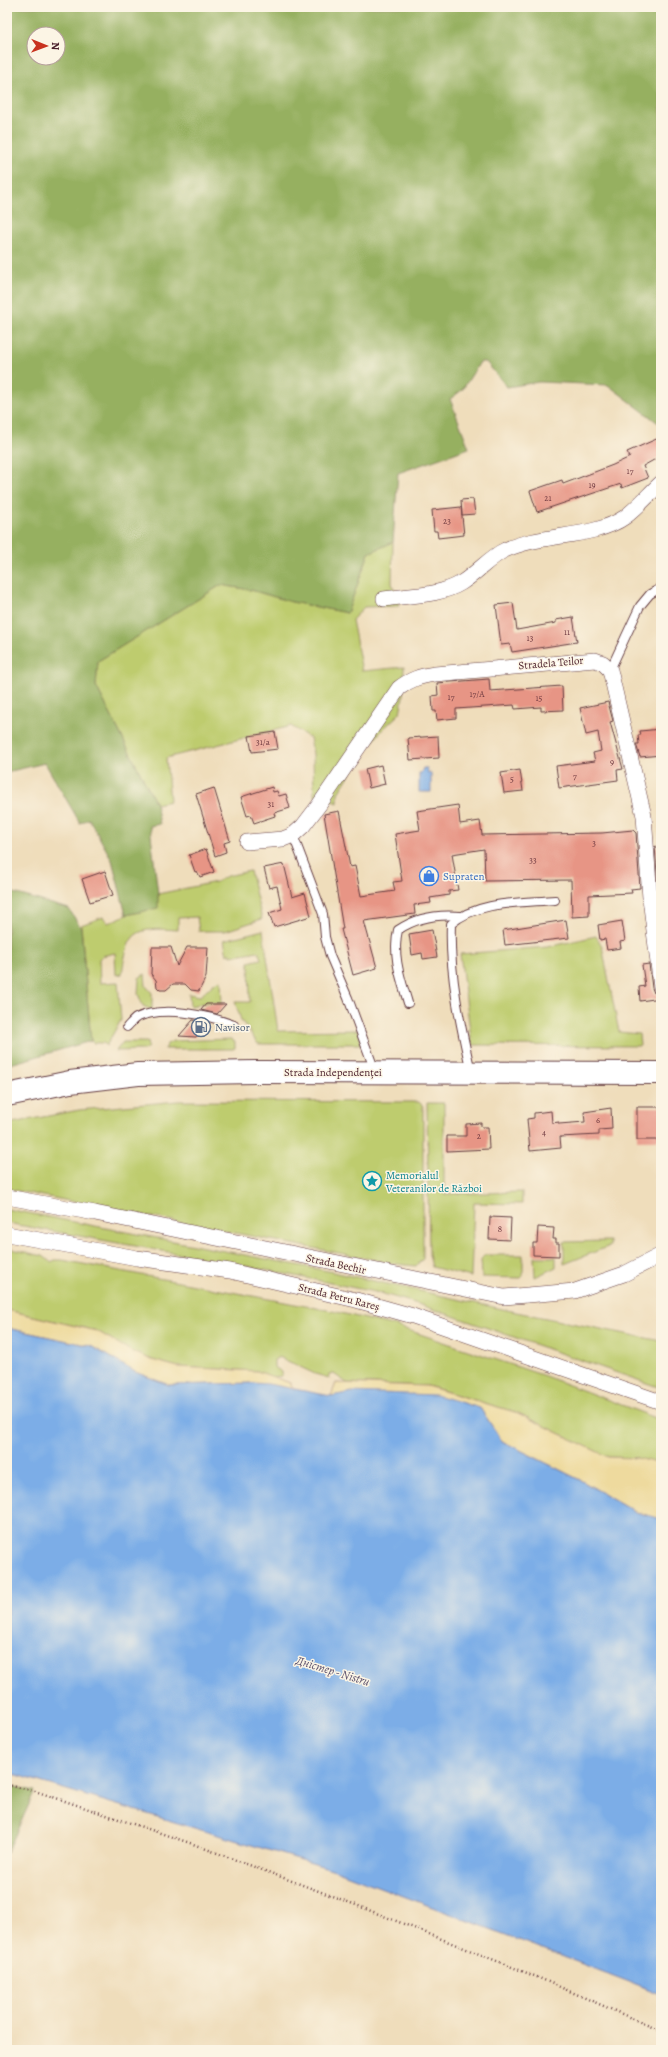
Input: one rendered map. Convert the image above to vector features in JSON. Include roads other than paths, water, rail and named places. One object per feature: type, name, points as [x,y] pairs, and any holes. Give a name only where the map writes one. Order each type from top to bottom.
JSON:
[{"type":"main road","name":"Strada Independenței","points":[[7,1094],[70,1082],[138,1074],[376,1072],[661,1073]]},
{"type":"street","points":[[384,599],[443,591],[460,584],[479,571],[504,550],[549,537],[588,531],[612,523],[625,517],[661,483]]},
{"type":"street","name":"Stradela Teilor","points":[[293,835],[303,826],[320,805],[399,688],[410,680],[419,676],[435,674],[585,660],[595,660],[603,663],[610,670]]},
{"type":"street","points":[[610,670],[636,775],[644,816],[650,898],[661,987]]},
{"type":"street","points":[[247,842],[283,838],[293,835]]},
{"type":"street","name":"Strada Bechir","points":[[7,1197],[95,1213],[504,1297],[575,1291],[624,1274],[661,1255]]},
{"type":"street","name":"Strada Petru Rareș","points":[[7,1234],[137,1258],[230,1271],[356,1300],[413,1316],[661,1402]]},
{"type":"lane","points":[[610,670],[640,606],[650,594],[661,588]]},
{"type":"lane","points":[[293,835],[323,914],[325,937],[330,956],[376,1072]]},
{"type":"lane","points":[[471,1072],[459,1013],[450,950],[451,924],[460,916],[477,908],[555,900]]},
{"type":"lane","points":[[408,1003],[398,971],[395,945],[398,930],[414,922],[440,914],[460,916]]},
{"type":"lane","points":[[127,1027],[136,1018],[154,1014],[189,1012],[234,1025]]},
{"type":"water","points":[[423,768],[427,768],[428,773],[431,773],[431,792],[419,792],[419,773],[421,773]]},
{"type":"water","name":"Дністер - Nistru","points":[[7,1328],[91,1346],[135,1372],[169,1385],[253,1383],[268,1384],[331,1396],[352,1392],[436,1395],[480,1408],[502,1441],[580,1480],[636,1512],[661,1519],[661,1994],[335,1870],[7,1772]]},
{"type":"place","name":"Supraten","points":[[429,876]]},
{"type":"place","name":"Navisor","points":[[201,1027]]},
{"type":"place","name":"Memorialul Veteranilor de Război","points":[[372,1181]]}]
